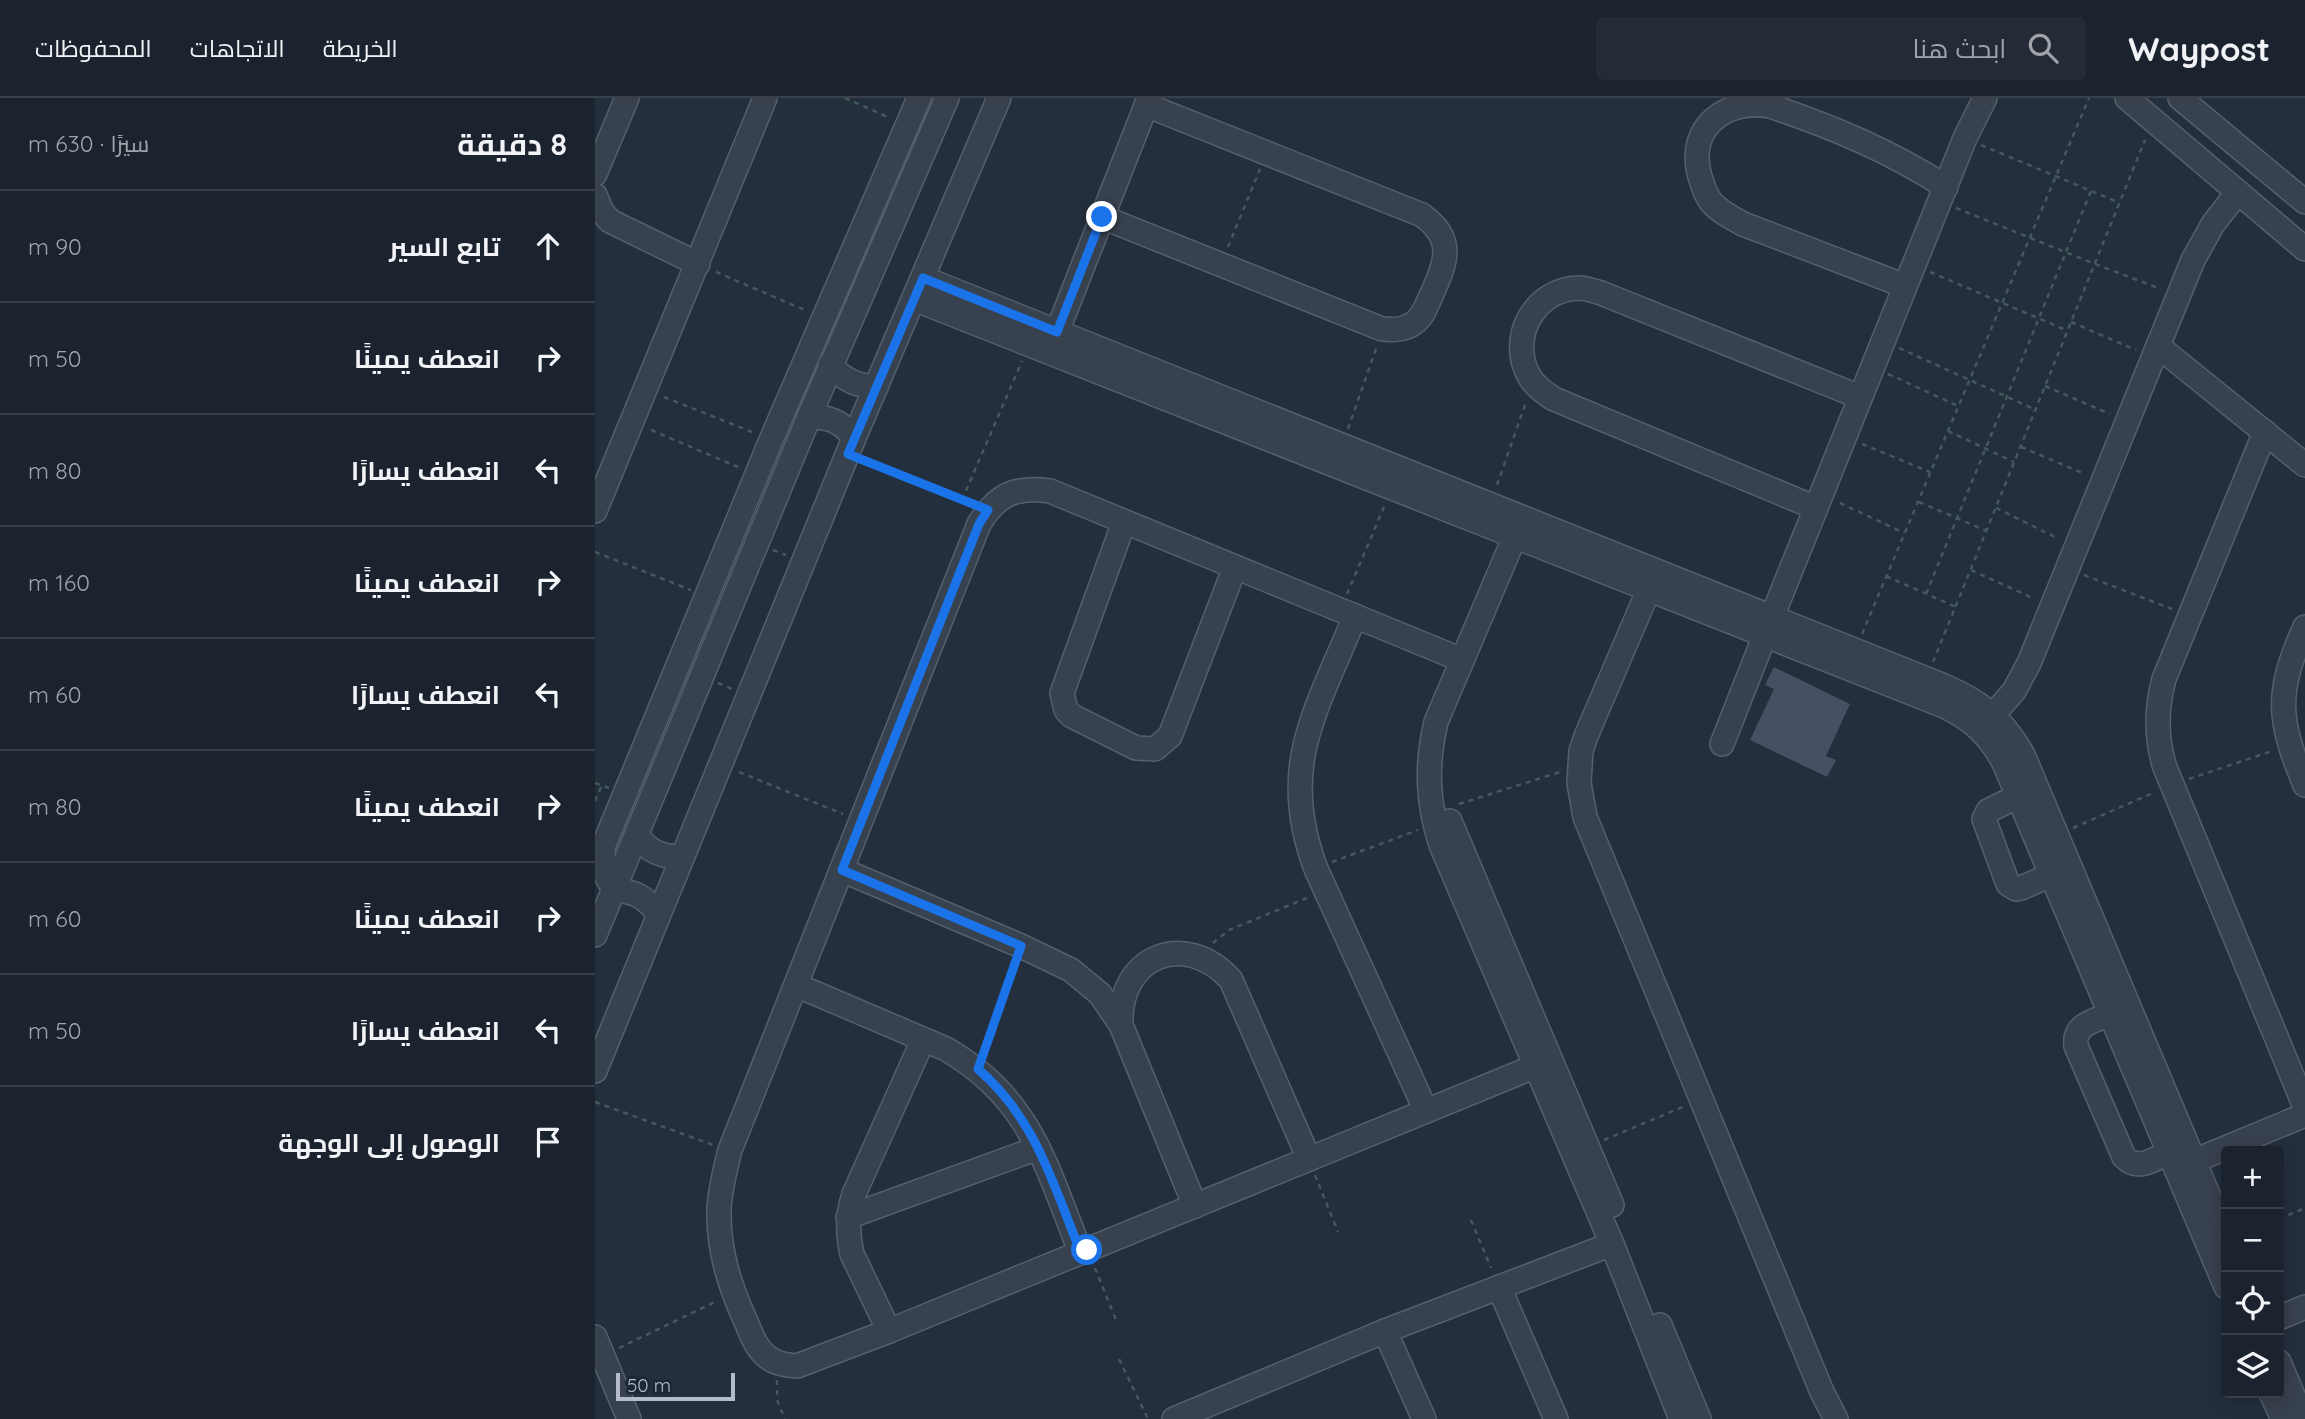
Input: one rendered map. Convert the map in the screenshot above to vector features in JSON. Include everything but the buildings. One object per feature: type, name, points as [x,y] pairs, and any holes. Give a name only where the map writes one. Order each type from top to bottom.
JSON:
[{"type":"street","points":[[595,174],[627,98]]},
{"type":"street","points":[[595,511],[765,98]]},
{"type":"street","points":[[614,890],[603,870],[603,847],[771,440],[919,98]]},
{"type":"street","points":[[595,935],[809,417],[947,98]]},
{"type":"street","points":[[595,1071],[851,446],[999,98]]},
{"type":"street","points":[[1722,744],[1965,138],[1984,98]]},
{"type":"street","points":[[2127,98],[2305,249]]},
{"type":"street","points":[[2180,98],[2305,202]]},
{"type":"street","points":[[1057,332],[1102,217],[1147,102],[1422,215],[1440,232],[1444,243],[1444,267],[1422,316],[1405,328],[1383,329],[1102,217]]},
{"type":"street","points":[[1910,275],[1743,225],[1726,215],[1711,202],[1700,177],[1698,148],[1706,130],[1719,115],[1736,106],[1753,103],[1770,106],[1878,147],[1910,164],[1943,194]]},
{"type":"street","points":[[1993,715],[2022,677],[2203,242],[2238,192]]},
{"type":"street","points":[[595,195],[602,212],[610,221],[698,264]]},
{"type":"street","points":[[1818,501],[1554,399],[1530,379],[1522,359],[1521,338],[1528,318],[1541,302],[1560,292],[1580,288],[1601,293],[1860,397]]},
{"type":"street","points":[[918,289],[1057,332],[1490,505],[1768,626],[1960,713],[1974,722],[1996,748],[2018,796],[2221,1274]]},
{"type":"street","points":[[918,289],[1029,344],[1649,589],[1855,650],[1968,696],[1993,715],[2010,734],[2023,755],[2221,1225]]},
{"type":"street","points":[[2156,352],[2265,432],[2305,465]]},
{"type":"street","points":[[831,365],[856,384],[876,387]]},
{"type":"street","points":[[809,417],[830,418],[848,430],[851,446]]},
{"type":"street","points":[[2265,432],[2164,679],[2158,700],[2157,722],[2159,744],[2173,785],[2305,1107]]},
{"type":"street","points":[[1462,660],[1050,491],[1032,488],[1015,491],[999,499],[979,524],[730,1150],[720,1198],[720,1237],[725,1266],[733,1294],[762,1352],[772,1360],[797,1366],[889,1331],[1536,1066]]},
{"type":"street","points":[[1125,522],[1062,693],[1066,710],[1072,716],[1136,748],[1155,749],[1170,736],[1235,567]]},
{"type":"street","points":[[1522,539],[1462,660],[1436,722],[1430,747],[1429,799],[1453,832],[1588,1147],[1699,1419]]},
{"type":"street","points":[[1522,539],[1450,730],[1444,755],[1440,816],[1536,1066],[1612,1244],[1681,1419]]},
{"type":"street","points":[[1649,589],[1586,736],[1579,766],[1585,817],[1822,1392],[1836,1419]]},
{"type":"street","points":[[1348,613],[1301,757],[1300,814],[1316,869],[1426,1111]]},
{"type":"street","points":[[2305,627],[2292,655],[2283,691],[2289,746],[2305,785]]},
{"type":"street","points":[[2018,796],[1988,811],[1984,819],[2008,884],[2016,889],[2021,888],[2051,875]]},
{"type":"street","points":[[637,835],[651,850],[671,857],[681,856]]},
{"type":"street","points":[[842,870],[1021,946],[1086,981],[1111,1009],[1121,1025],[1195,1206]]},
{"type":"street","points":[[614,890],[635,893],[644,898],[658,914]]},
{"type":"street","points":[[1121,1025],[1120,1007],[1125,989],[1135,974],[1150,962],[1167,955],[1185,953],[1203,957],[1219,967],[1231,980],[1308,1159]]},
{"type":"street","points":[[796,985],[946,1049],[978,1069],[1011,1102],[1026,1124],[1084,1251]]},
{"type":"street","points":[[2111,1014],[2080,1027],[2076,1033],[2076,1046],[2124,1157],[2140,1165],[2169,1152]]},
{"type":"street","points":[[889,1331],[852,1254],[848,1217],[854,1194],[923,1040]]},
{"type":"street","points":[[2194,1161],[2305,1115]]},
{"type":"street","points":[[848,1217],[1038,1148]]},
{"type":"street","points":[[1174,1419],[1385,1331],[1612,1244]]},
{"type":"street","points":[[1499,1287],[1556,1419]]},
{"type":"street","points":[[2284,1316],[2305,1307]]},
{"type":"street","points":[[1385,1331],[1424,1419]]},
{"type":"street","points":[[599,1346],[629,1419]]},
{"type":"street","points":[[2284,1374],[2303,1419]]},
{"type":"street","points":[[2273,1398],[2283,1419]]},
{"type":"path","points":[[845,98],[908,126]]},
{"type":"path","points":[[1855,650],[2089,98]]},
{"type":"path","points":[[1927,678],[2153,120]]},
{"type":"path","points":[[1965,138],[2120,203]]},
{"type":"path","points":[[1221,265],[1266,153]]},
{"type":"path","points":[[1926,594],[2091,191]]},
{"type":"path","points":[[1943,194],[2029,238],[2179,295]]},
{"type":"path","points":[[698,264],[823,318]]},
{"type":"path","points":[[1910,275],[2002,303],[2067,331]]},
{"type":"path","points":[[2071,322],[2156,352]]},
{"type":"path","points":[[1342,446],[1383,329]]},
{"type":"path","points":[[1883,341],[2036,410]]},
{"type":"path","points":[[962,500],[1029,344]]},
{"type":"path","points":[[1873,367],[1958,406]]},
{"type":"path","points":[[2045,386],[2128,421]]},
{"type":"path","points":[[645,390],[771,440]]},
{"type":"path","points":[[1490,505],[1526,402],[1541,390]]},
{"type":"path","points":[[632,421],[757,475]]},
{"type":"path","points":[[1948,431],[2014,462]]},
{"type":"path","points":[[1844,437],[1930,472]]},
{"type":"path","points":[[851,446],[988,510]]},
{"type":"path","points":[[2021,447],[2103,482]]},
{"type":"path","points":[[1348,613],[1392,488]]},
{"type":"path","points":[[1818,501],[1904,533]]},
{"type":"path","points":[[1918,501],[1987,531]]},
{"type":"path","points":[[1996,508],[2077,547]]},
{"type":"path","points":[[757,543],[803,562]]},
{"type":"path","points":[[595,552],[707,596]]},
{"type":"path","points":[[2068,569],[2189,616]]},
{"type":"path","points":[[1971,570],[2052,607]]},
{"type":"path","points":[[1886,576],[1956,607]]},
{"type":"path","points":[[702,677],[748,696]]},
{"type":"path","points":[[2057,835],[2173,785],[2289,746]]},
{"type":"path","points":[[719,765],[861,821]]},
{"type":"path","points":[[1316,869],[1440,816],[1579,766]]},
{"type":"path","points":[[595,801],[602,785]]},
{"type":"path","points":[[1203,957],[1218,938],[1229,930],[1326,891]]},
{"type":"path","points":[[978,1069],[1021,946]]},
{"type":"path","points":[[1588,1147],[1702,1098]]},
{"type":"path","points":[[595,1102],[730,1150]]},
{"type":"path","points":[[1308,1159],[1338,1232]]},
{"type":"path","points":[[2284,1217],[2305,1208]]},
{"type":"path","points":[[1471,1220],[1499,1287]]},
{"type":"path","points":[[1084,1251],[1116,1320]]},
{"type":"path","points":[[599,1346],[733,1294]]},
{"type":"path","points":[[1119,1359],[1148,1419]]},
{"type":"path","points":[[785,1365],[778,1375],[776,1388],[777,1400],[785,1419]]},
{"type":"route","points":[[1087,1250],[1081,1253],[1026,1124],[1011,1102],[978,1069],[1021,946],[842,870],[979,524],[988,510],[848,454],[923,278],[1057,332],[1102,217]]}]
